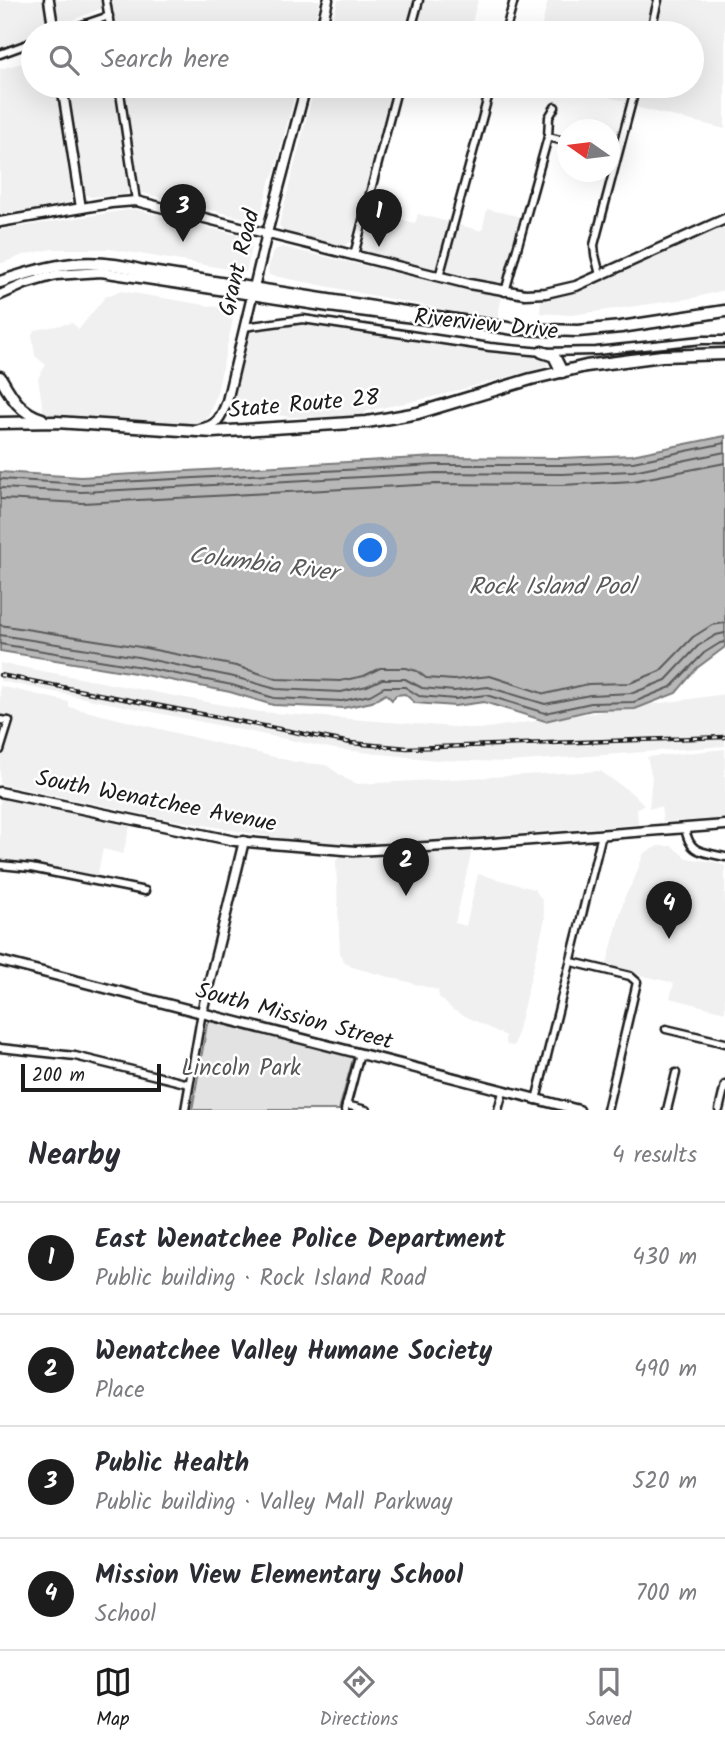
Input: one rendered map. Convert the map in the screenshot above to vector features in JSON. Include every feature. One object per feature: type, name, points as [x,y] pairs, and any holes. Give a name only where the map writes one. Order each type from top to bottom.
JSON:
[{"type":"highway","points":[[0,282],[12,284],[62,264],[82,262],[122,265],[253,291],[514,329],[578,331],[668,321],[725,311]]},
{"type":"highway","points":[[542,352],[560,356],[562,372]]},
{"type":"highway","name":"State Route 28","points":[[0,423],[56,422],[213,432],[367,422],[418,412],[604,363],[662,356],[725,354]]},
{"type":"highway","points":[[0,377],[21,409],[36,417],[56,422]]},
{"type":"main road","points":[[49,0],[54,21]]},
{"type":"main road","points":[[323,21],[328,0]]},
{"type":"main road","points":[[64,98],[80,208]]},
{"type":"main road","name":"Grant Road","points":[[192,430],[211,426],[222,415],[303,98]]},
{"type":"main road","points":[[0,222],[136,201],[505,292],[546,293],[576,286],[725,219]]},
{"type":"main road","points":[[0,289],[56,275],[96,271],[253,291]]},
{"type":"main road","points":[[0,295],[12,284]]},
{"type":"main road","name":"South Wenatchee Avenue","points":[[0,792],[244,841],[356,851],[480,845],[725,825]]},
{"type":"main road","points":[[202,1013],[244,841]]},
{"type":"main road","name":"South Mission Street","points":[[0,961],[579,1110]]},
{"type":"street","points":[[106,0],[109,21]]},
{"type":"street","points":[[413,21],[419,0]]},
{"type":"street","points":[[508,21],[514,0]]},
{"type":"street","points":[[653,21],[658,0]]},
{"type":"street","points":[[93,21],[108,16]]},
{"type":"street","points":[[0,54],[21,46]]},
{"type":"street","points":[[121,98],[136,201]]},
{"type":"street","points":[[354,255],[395,98]]},
{"type":"street","points":[[439,277],[488,98]]},
{"type":"street","points":[[620,146],[633,98]]},
{"type":"street","points":[[505,292],[548,137],[549,117],[555,107]]},
{"type":"street","points":[[548,137],[557,139]]},
{"type":"street","points":[[600,275],[594,256],[594,245],[611,182]]},
{"type":"street","name":"Riverview Drive","points":[[244,327],[303,319],[488,347],[542,352]]},
{"type":"street","name":"Riverview Drive","points":[[560,356],[702,340],[725,341]]},
{"type":"street","points":[[0,720],[9,721],[0,750]]},
{"type":"street","points":[[685,828],[690,845],[696,850],[725,857]]},
{"type":"street","points":[[536,1100],[602,834]]},
{"type":"street","points":[[0,864],[145,891]]},
{"type":"street","points":[[572,962],[630,976],[636,980],[637,991],[607,1110]]},
{"type":"street","points":[[186,1110],[202,1013]]},
{"type":"street","points":[[666,1029],[725,1043]]},
{"type":"street","points":[[0,1048],[75,1056],[190,1084]]},
{"type":"street","points":[[360,1053],[345,1108],[366,1110]]},
{"type":"street","points":[[667,1110],[676,1073]]},
{"type":"street","points":[[719,1110],[725,1085]]},
{"type":"street","points":[[498,1110],[503,1092]]},
{"type":"shaded area","points":[[0,0],[45,0],[45,21],[21,21],[21,41],[0,49]]},
{"type":"shaded area","points":[[56,0],[102,0],[103,8],[70,21],[58,20]]},
{"type":"shaded area","points":[[112,0],[320,0],[314,21],[115,21]]},
{"type":"shaded area","points":[[338,0],[413,0],[408,21],[332,21]]},
{"type":"shaded area","points":[[424,0],[478,0],[472,21],[419,21]]},
{"type":"shaded area","points":[[548,0],[652,0],[647,21],[543,21]]},
{"type":"shaded area","points":[[663,0],[725,0],[725,129],[635,107],[638,98],[704,98],[704,21],[657,21]]},
{"type":"shaded area","points":[[21,63],[21,98],[58,98],[72,199],[68,203],[0,215],[0,69]]},
{"type":"shaded area","points":[[70,98],[116,98],[130,191],[126,194],[90,197],[85,194]]},
{"type":"shaded area","points":[[126,98],[294,98],[274,174],[260,218],[256,221],[138,192]]},
{"type":"shaded area","points":[[312,98],[389,98],[351,241],[344,246],[284,232],[279,225]]},
{"type":"shaded area","points":[[134,209],[246,237],[252,247],[246,272],[110,249],[52,249],[23,255],[0,264],[0,230]]},
{"type":"shaded area","points":[[487,209],[521,217],[502,283],[496,285],[362,250],[370,212],[415,223],[418,214],[482,231]]},
{"type":"shaded area","points":[[725,226],[725,290],[693,298],[572,315],[540,313],[541,298],[579,292]]},
{"type":"shaded area","points":[[282,247],[502,297],[497,320],[269,275],[273,251]]},
{"type":"shaded area","points":[[121,291],[235,310],[217,392],[202,426],[44,416],[38,378],[46,365],[35,356],[32,334],[35,330],[72,323],[79,329],[105,297]]},
{"type":"shaded area","points":[[297,323],[546,358],[548,366],[433,397],[367,411],[362,416],[290,417],[230,408],[249,333]]},
{"type":"shaded area","points":[[0,663],[260,712],[480,729],[725,694],[725,746],[509,762],[436,760],[335,749],[0,681]]},
{"type":"shaded area","points":[[0,686],[69,702],[69,707],[295,762],[326,765],[358,784],[600,771],[644,804],[637,809],[638,824],[364,846],[279,838],[163,818],[0,784]]},
{"type":"shaded area","points":[[725,749],[725,818],[663,822],[661,807],[649,808],[652,777],[647,757]]},
{"type":"shaded area","points":[[2,798],[130,826],[123,854],[103,849],[95,886],[0,869]]},
{"type":"shaded area","points":[[658,846],[672,846],[686,858],[725,866],[725,1012],[670,998],[674,983],[606,967],[625,896],[644,853]]},
{"type":"shaded area","points":[[472,850],[455,923],[466,926],[478,874],[534,889],[542,900],[545,919],[514,1046],[507,1045],[506,1036],[453,1010],[439,997],[438,990],[352,967],[344,961],[340,953],[336,861],[339,856],[404,856]]},
{"type":"green space","name":"Lincoln Park","points":[[209,1021],[350,1054],[353,1059],[339,1110],[192,1110]]},
{"type":"water","name":"Rock Island Pool","points":[[725,436],[725,647],[697,668],[676,693],[635,709],[592,710],[545,721],[484,702],[455,706],[415,703],[405,694],[396,695],[392,700],[386,694],[372,702],[343,708],[273,705],[230,692],[135,673],[0,651],[0,472],[81,477],[436,457],[561,458],[632,455]]},
{"type":"railway","points":[[0,675],[351,743],[407,748],[725,737]]},
{"type":"place","name":"Public Health","points":[[183,242]]},
{"type":"place","name":"East Wenatchee Police Department","points":[[379,247]]},
{"type":"place","name":"Wenatchee Valley Humane Society","points":[[406,896]]},
{"type":"place","name":"Mission View Elementary School","points":[[669,939]]},
{"type":"water label","name":"Columbia River","points":[[263,565]]}]
